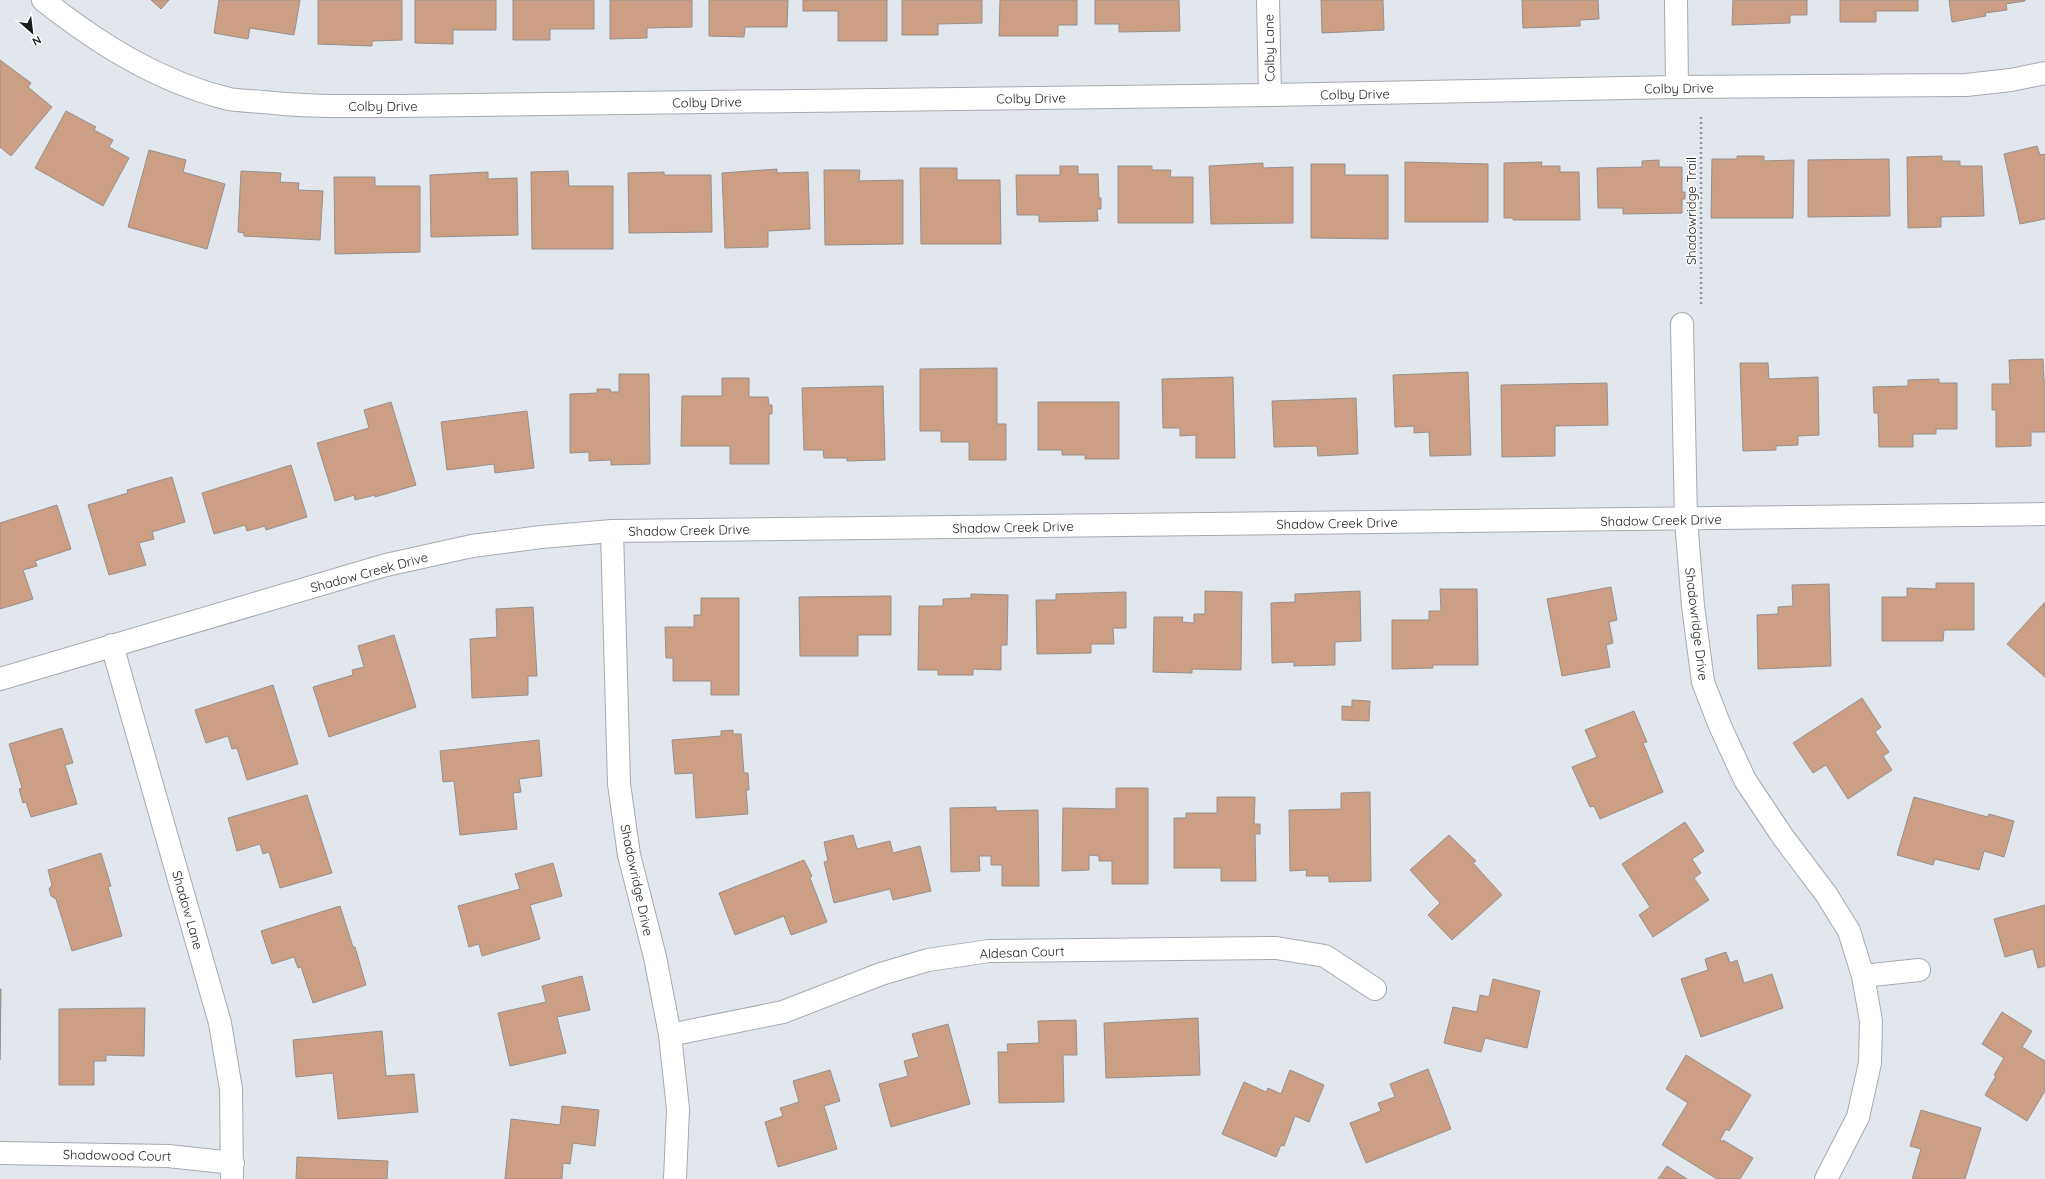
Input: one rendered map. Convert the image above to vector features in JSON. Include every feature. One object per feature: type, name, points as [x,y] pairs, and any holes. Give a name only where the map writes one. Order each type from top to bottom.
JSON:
[{"type":"street","name":"Colby Drive","points":[[42,0],[80,29],[127,59],[176,82],[230,99],[294,106],[1270,95],[1677,87],[1966,85],[2011,80],[2045,73]]},
{"type":"street","name":"Colby Lane","points":[[1268,0],[1270,95]]},
{"type":"street","points":[[1676,0],[1677,87]]},
{"type":"street","name":"Shadowridge Drive","points":[[1682,324],[1686,520],[1693,606],[1703,682],[1720,726],[1745,780],[1783,838],[1826,894],[1850,931],[1863,976],[1871,1021],[1870,1063],[1858,1117],[1826,1179]]},
{"type":"street","name":"Shadow Creek Drive","points":[[0,679],[386,565],[472,546],[542,537],[612,531],[1686,520],[2045,514]]},
{"type":"street","name":"Shadowridge Drive","points":[[612,531],[619,784],[629,855],[655,957],[670,1035],[678,1109],[675,1179]]},
{"type":"street","name":"Shadow Lane","points":[[112,645],[220,1022],[231,1089],[232,1171]]},
{"type":"street","name":"Aldesan Court","points":[[670,1035],[783,1012],[881,974],[928,960],[988,952],[1276,948],[1325,956],[1374,989]]},
{"type":"street","points":[[1863,976],[1919,970]]},
{"type":"street","name":"Shadowood Court","points":[[0,1153],[168,1156],[232,1171]]},
{"type":"path","name":"Shadowridge Trail","points":[[1682,324],[1701,312],[1701,87]]},
{"type":"building","points":[[151,0],[169,0],[161,9]]},
{"type":"building","points":[[219,0],[300,0],[294,35],[250,28],[248,39],[214,33]]},
{"type":"building","points":[[318,0],[402,0],[402,40],[372,41],[372,46],[318,44]]},
{"type":"building","points":[[415,0],[496,0],[496,30],[453,30],[453,44],[415,43]]},
{"type":"building","points":[[513,0],[594,0],[594,29],[550,29],[550,40],[513,40]]},
{"type":"building","points":[[610,0],[692,0],[692,27],[647,28],[647,38],[610,39]]},
{"type":"building","points":[[709,0],[788,0],[787,27],[745,27],[744,37],[709,36]]},
{"type":"building","points":[[803,0],[887,0],[887,41],[838,41],[838,11],[803,11]]},
{"type":"building","points":[[902,0],[982,0],[982,23],[938,24],[938,35],[902,35]]},
{"type":"building","points":[[1000,0],[1077,0],[1077,25],[1058,25],[1058,36],[999,36]]},
{"type":"building","points":[[1095,0],[1179,0],[1180,31],[1119,32],[1119,24],[1095,24]]},
{"type":"building","points":[[1321,0],[1383,0],[1384,30],[1322,33]]},
{"type":"building","points":[[1522,0],[1598,0],[1599,19],[1580,20],[1580,26],[1523,28]]},
{"type":"building","points":[[1733,0],[1807,0],[1807,15],[1790,15],[1790,23],[1732,25]]},
{"type":"building","points":[[1840,0],[1918,0],[1918,11],[1876,11],[1876,22],[1840,22]]},
{"type":"building","points":[[1949,0],[2025,1],[2006,4],[2007,10],[1985,13],[1986,16],[1952,22]]},
{"type":"building","points":[[0,60],[31,83],[28,87],[52,107],[11,156],[0,147]]},
{"type":"building","points":[[66,111],[96,127],[94,130],[113,140],[109,147],[129,158],[103,206],[35,168]]},
{"type":"building","points":[[2037,146],[2040,155],[2045,154],[2045,219],[2020,224],[2004,154]]},
{"type":"building","points":[[149,150],[186,160],[183,172],[225,184],[207,249],[128,227]]},
{"type":"building","points":[[1737,156],[1764,156],[1764,161],[1794,160],[1793,218],[1711,218],[1712,159],[1737,159]]},
{"type":"building","points":[[1942,156],[1942,161],[1960,161],[1960,166],[1982,166],[1984,216],[1941,217],[1941,227],[1908,228],[1907,157]]},
{"type":"building","points":[[1889,159],[1890,216],[1808,217],[1808,160]]},
{"type":"building","points":[[1659,160],[1659,167],[1682,167],[1682,192],[1685,192],[1685,199],[1682,199],[1682,213],[1623,214],[1623,208],[1598,208],[1597,168],[1642,167],[1642,161]]},
{"type":"building","points":[[1405,162],[1488,164],[1488,222],[1405,222]]},
{"type":"building","points":[[1542,162],[1541,166],[1560,166],[1560,172],[1579,172],[1580,220],[1513,220],[1513,218],[1504,218],[1504,163]]},
{"type":"building","points":[[1263,163],[1263,168],[1293,167],[1293,223],[1211,224],[1209,166]]},
{"type":"building","points":[[1311,164],[1345,164],[1345,175],[1388,175],[1388,239],[1311,238]]},
{"type":"building","points":[[1060,166],[1078,166],[1078,174],[1098,174],[1101,209],[1097,209],[1098,221],[1039,222],[1039,215],[1017,215],[1016,175],[1060,175]]},
{"type":"building","points":[[1118,166],[1152,166],[1152,170],[1171,170],[1170,177],[1193,177],[1193,223],[1118,223]]},
{"type":"building","points":[[920,168],[957,168],[957,180],[1000,180],[1001,244],[921,244]]},
{"type":"building","points":[[777,169],[777,173],[808,172],[810,229],[768,231],[768,247],[725,248],[722,173]]},
{"type":"building","points":[[824,170],[860,170],[859,181],[903,180],[903,244],[825,245]]},
{"type":"building","points":[[241,171],[281,173],[280,182],[299,183],[298,190],[323,191],[320,240],[244,236],[244,233],[238,232]]},
{"type":"building","points":[[568,171],[569,186],[613,186],[613,249],[532,249],[531,172]]},
{"type":"building","points":[[488,172],[488,179],[517,178],[518,235],[431,237],[430,175]]},
{"type":"building","points":[[664,172],[664,175],[711,175],[712,232],[629,233],[628,173]]},
{"type":"building","points":[[334,177],[375,177],[375,186],[420,186],[420,252],[335,254]]},
{"type":"building","points":[[2043,359],[2045,380],[2045,432],[2031,432],[2031,446],[1996,447],[1996,410],[1992,410],[1992,384],[2010,384],[2009,360]]},
{"type":"building","points":[[1740,363],[1768,363],[1769,379],[1818,377],[1819,435],[1798,436],[1798,445],[1776,446],[1776,450],[1743,451]]},
{"type":"building","points":[[997,368],[997,424],[1006,424],[1006,460],[969,460],[969,442],[941,442],[941,431],[920,431],[920,369]]},
{"type":"building","points":[[1468,372],[1471,455],[1430,456],[1429,432],[1414,433],[1414,426],[1395,427],[1393,375]]},
{"type":"building","points":[[619,374],[649,374],[650,464],[611,465],[611,460],[589,461],[589,452],[570,453],[570,394],[597,393],[597,389],[610,389],[611,392],[619,392]]},
{"type":"building","points":[[1233,377],[1235,458],[1196,458],[1196,435],[1180,436],[1180,428],[1163,428],[1162,379]]},
{"type":"building","points":[[722,378],[749,378],[749,397],[768,397],[769,405],[772,405],[772,414],[769,414],[769,464],[730,464],[730,446],[681,446],[682,396],[722,396]]},
{"type":"building","points":[[1939,379],[1939,383],[1957,383],[1957,429],[1936,429],[1936,434],[1913,434],[1913,447],[1879,447],[1878,413],[1874,413],[1873,387],[1908,386],[1908,380]]},
{"type":"building","points":[[1607,383],[1608,425],[1555,426],[1555,456],[1502,457],[1501,385]]},
{"type":"building","points":[[883,386],[885,460],[847,461],[847,458],[824,458],[823,450],[804,450],[802,388]]},
{"type":"building","points":[[1356,398],[1358,454],[1318,456],[1317,446],[1274,447],[1272,401]]},
{"type":"building","points":[[391,402],[416,485],[375,497],[375,495],[355,500],[354,495],[335,501],[317,443],[369,428],[364,410]]},
{"type":"building","points":[[1038,402],[1119,402],[1119,459],[1085,459],[1085,455],[1062,455],[1062,450],[1038,450]]},
{"type":"building","points":[[527,411],[534,468],[495,473],[494,464],[447,470],[441,422]]},
{"type":"building","points":[[291,465],[307,517],[266,530],[265,526],[247,531],[245,525],[214,534],[202,493]]},
{"type":"building","points":[[172,477],[185,522],[152,532],[154,539],[139,543],[146,565],[109,575],[88,505],[128,493],[127,490]]},
{"type":"building","points":[[57,505],[71,549],[35,561],[37,566],[23,570],[33,599],[0,609],[0,523]]},
{"type":"building","points":[[1936,583],[1974,583],[1974,630],[1944,630],[1943,641],[1882,641],[1882,597],[1907,597],[1907,588],[1936,589]]},
{"type":"building","points":[[1829,584],[1831,666],[1758,669],[1757,615],[1778,614],[1778,607],[1793,606],[1792,585]]},
{"type":"building","points":[[1611,587],[1617,620],[1609,622],[1613,643],[1606,645],[1610,667],[1562,676],[1547,599]]},
{"type":"building","points":[[1440,589],[1477,589],[1478,665],[1433,665],[1433,668],[1392,669],[1392,620],[1429,620],[1429,611],[1441,611]]},
{"type":"building","points":[[1205,591],[1242,592],[1241,670],[1192,669],[1192,673],[1153,672],[1154,617],[1183,617],[1182,622],[1194,623],[1194,614],[1205,614]]},
{"type":"building","points":[[1360,591],[1361,641],[1335,642],[1335,665],[1294,666],[1294,662],[1272,663],[1271,603],[1295,602],[1295,594]]},
{"type":"building","points":[[1126,592],[1126,628],[1113,628],[1114,644],[1091,644],[1091,653],[1037,654],[1036,600],[1056,600],[1056,594]]},
{"type":"building","points":[[971,594],[1008,595],[1007,645],[1001,645],[1001,670],[973,669],[973,675],[938,675],[938,670],[918,670],[919,606],[943,606],[943,599],[971,598]]},
{"type":"building","points":[[891,596],[891,635],[858,635],[858,656],[800,656],[799,597]]},
{"type":"building","points":[[701,598],[739,598],[739,695],[711,695],[711,681],[673,681],[673,658],[666,658],[665,627],[694,627],[694,615],[701,615]]},
{"type":"building","points":[[2045,602],[2045,677],[2007,644]]},
{"type":"building","points":[[533,607],[537,676],[528,676],[528,695],[472,698],[470,639],[497,637],[496,609]]},
{"type":"building","points":[[394,635],[416,707],[329,737],[313,687],[353,675],[352,670],[364,667],[358,646]]},
{"type":"building","points":[[273,685],[298,764],[247,780],[237,748],[232,749],[228,736],[206,743],[195,710]]},
{"type":"building","points":[[1862,698],[1881,727],[1875,732],[1889,752],[1883,756],[1892,770],[1848,799],[1826,765],[1813,773],[1793,743]]},
{"type":"building","points":[[1352,700],[1370,701],[1369,721],[1342,720],[1342,706],[1352,707]]},
{"type":"building","points":[[1634,711],[1647,742],[1643,743],[1663,792],[1600,819],[1594,806],[1590,807],[1572,767],[1597,757],[1585,730]]},
{"type":"building","points":[[62,728],[73,763],[65,765],[77,804],[31,817],[26,802],[23,803],[19,789],[22,788],[9,744]]},
{"type":"building","points":[[733,730],[733,734],[741,734],[744,773],[748,773],[749,790],[746,790],[748,814],[696,818],[693,773],[675,774],[672,740],[721,736],[721,731]]},
{"type":"building","points":[[539,740],[542,776],[519,779],[521,792],[513,793],[517,829],[460,835],[454,781],[443,782],[440,751]]},
{"type":"building","points":[[1116,788],[1148,788],[1148,884],[1112,884],[1112,861],[1099,861],[1099,856],[1089,855],[1089,870],[1062,871],[1063,808],[1116,809]]},
{"type":"building","points":[[1370,792],[1371,881],[1329,882],[1329,876],[1306,876],[1307,870],[1290,871],[1289,810],[1341,809],[1341,793]]},
{"type":"building","points":[[307,795],[332,873],[280,888],[269,852],[263,854],[260,844],[237,851],[228,818]]},
{"type":"building","points":[[1217,797],[1255,797],[1254,824],[1260,824],[1260,834],[1255,834],[1256,881],[1221,881],[1221,868],[1174,868],[1174,818],[1186,818],[1186,813],[1217,813]]},
{"type":"building","points":[[1914,797],[1988,817],[1989,814],[2014,821],[2004,857],[1984,851],[1979,870],[1935,859],[1933,865],[1897,855]]},
{"type":"building","points":[[996,807],[996,811],[1038,810],[1039,886],[1002,886],[1002,865],[991,865],[991,856],[979,856],[980,871],[951,872],[950,808]]},
{"type":"building","points":[[1685,822],[1704,851],[1692,859],[1701,873],[1694,878],[1709,900],[1653,937],[1639,915],[1650,907],[1622,864]]},
{"type":"building","points":[[853,835],[857,849],[890,841],[893,853],[920,846],[931,891],[893,900],[890,889],[834,903],[824,862],[828,861],[824,842]]},
{"type":"building","points":[[1449,835],[1476,861],[1473,863],[1502,895],[1452,940],[1428,915],[1440,903],[1410,870]]},
{"type":"building","points":[[101,853],[111,886],[108,887],[122,936],[72,951],[56,899],[51,896],[49,889],[52,885],[48,870]]},
{"type":"building","points":[[804,860],[812,876],[810,878],[827,922],[791,935],[784,916],[735,935],[719,893]]},
{"type":"building","points":[[553,863],[562,896],[530,905],[540,939],[482,956],[479,944],[469,947],[458,906],[520,889],[515,874]]},
{"type":"building","points":[[2045,905],[2045,966],[2038,968],[2033,949],[2005,957],[1994,919]]},
{"type":"building","points":[[340,906],[353,947],[355,947],[366,985],[313,1003],[301,967],[298,968],[294,957],[272,964],[261,931]]},
{"type":"building","points":[[1726,952],[1730,963],[1737,960],[1744,983],[1772,974],[1783,1008],[1701,1037],[1681,979],[1708,970],[1705,959]]},
{"type":"building","points":[[582,976],[590,1010],[557,1017],[566,1053],[510,1066],[498,1013],[546,1002],[542,986]]},
{"type":"building","points":[[1493,979],[1540,991],[1527,1048],[1485,1038],[1481,1052],[1444,1043],[1453,1007],[1477,1012],[1480,995],[1489,997]]},
{"type":"building","points":[[0,989],[1,989],[0,1060]]},
{"type":"building","points":[[145,1008],[144,1056],[106,1055],[106,1061],[94,1061],[94,1085],[59,1085],[59,1009]]},
{"type":"building","points":[[2002,1012],[2032,1031],[2022,1047],[2045,1061],[2045,1091],[2027,1121],[1985,1095],[2004,1058],[1982,1044]]},
{"type":"building","points":[[1198,1018],[1200,1075],[1106,1078],[1104,1023]]},
{"type":"building","points":[[1076,1020],[1077,1055],[1063,1055],[1064,1102],[999,1103],[998,1052],[1008,1052],[1007,1044],[1039,1043],[1038,1021]]},
{"type":"building","points":[[948,1024],[970,1104],[891,1127],[879,1084],[908,1076],[904,1061],[919,1057],[912,1034]]},
{"type":"building","points":[[382,1031],[386,1076],[414,1074],[418,1112],[338,1119],[333,1073],[296,1077],[293,1040]]},
{"type":"building","points":[[1686,1055],[1751,1095],[1729,1131],[1726,1129],[1720,1140],[1722,1142],[1723,1140],[1753,1158],[1740,1179],[1717,1179],[1662,1145],[1688,1103],[1666,1089]]},
{"type":"building","points":[[1428,1069],[1451,1129],[1366,1163],[1350,1123],[1381,1111],[1378,1103],[1395,1097],[1390,1084]]},
{"type":"building","points":[[830,1070],[840,1101],[824,1106],[837,1149],[778,1167],[765,1122],[783,1116],[780,1108],[799,1102],[793,1081]]},
{"type":"building","points":[[1290,1070],[1324,1085],[1309,1122],[1295,1116],[1284,1146],[1281,1145],[1276,1157],[1222,1134],[1244,1082],[1266,1092],[1268,1088],[1281,1094]]},
{"type":"building","points":[[562,1106],[599,1110],[595,1146],[573,1143],[570,1164],[563,1163],[562,1179],[505,1179],[511,1119],[560,1125]]},
{"type":"building","points":[[1921,1110],[1981,1128],[1965,1179],[1912,1179],[1921,1149],[1910,1146]]},
{"type":"building","points":[[297,1157],[388,1161],[387,1179],[296,1179]]},
{"type":"building","points":[[1667,1166],[1687,1179],[1658,1179]]}]
